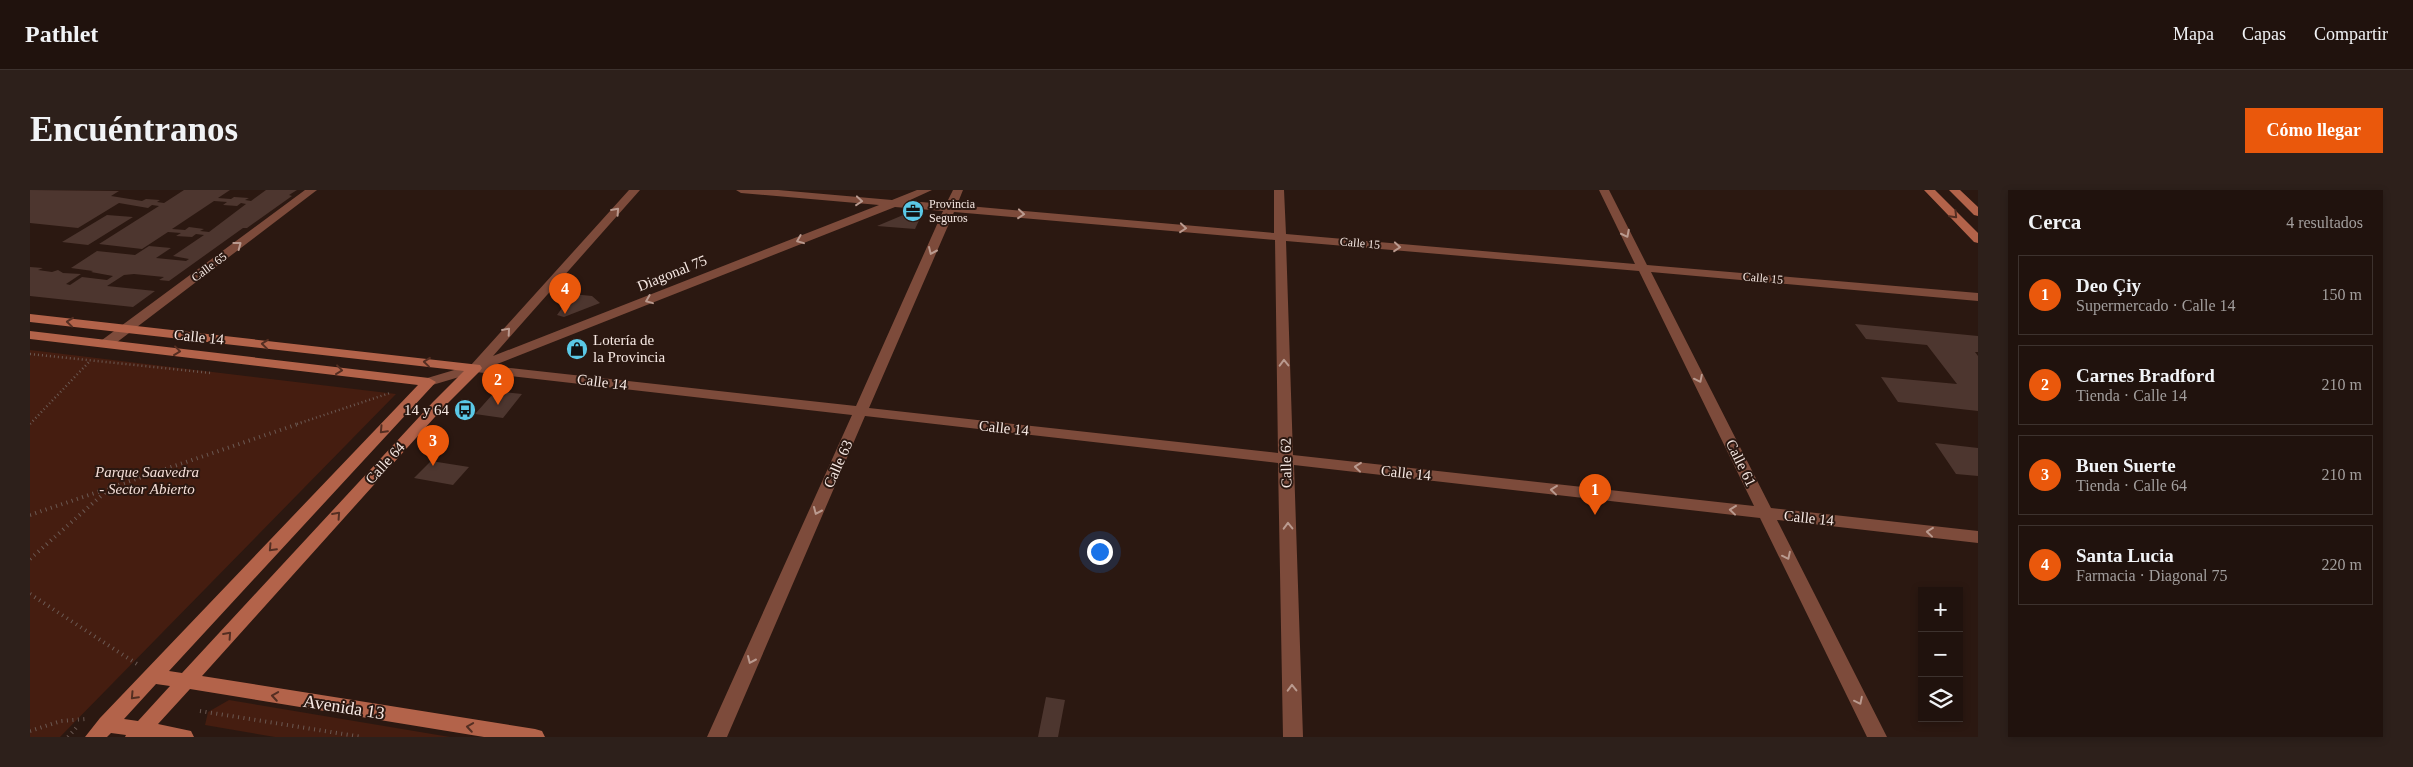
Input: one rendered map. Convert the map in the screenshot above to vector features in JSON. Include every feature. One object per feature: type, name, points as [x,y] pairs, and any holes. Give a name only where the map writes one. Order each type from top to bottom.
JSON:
[{"type":"main road","points":[[1929,190],[1978,240]]},
{"type":"main road","points":[[1954,190],[1978,214]]},
{"type":"main road","name":"Calle 14","points":[[30,318],[475,368]]},
{"type":"main road","name":"Calle 14","points":[[30,335],[429,382]]},
{"type":"main road","name":"Calle 64","points":[[138,734],[438,405],[475,368]]},
{"type":"main road","name":"Calle 64","points":[[101,731],[429,382]]},
{"type":"main road","name":"Avenida 13","points":[[153,676],[535,737]]},
{"type":"main road","points":[[101,731],[184,737]]},
{"type":"street","name":"Calle 65","points":[[107,343],[312,190]]},
{"type":"street","name":"Calle 64","points":[[475,368],[634,190]]},
{"type":"street","name":"Calle 15","points":[[741,190],[1978,297]]},
{"type":"street","name":"Diagonal 75","points":[[429,382],[475,368],[927,190]]},
{"type":"street","name":"Calle 63","points":[[717,737],[958,190]]},
{"type":"street","name":"Calle 62","points":[[1279,190],[1293,737]]},
{"type":"street","name":"Calle 61","points":[[1604,190],[1877,737]]},
{"type":"street","name":"Calle 14","points":[[475,368],[1978,538]]},
{"type":"path","points":[[30,424],[89,361]]},
{"type":"path","points":[[30,515],[113,485],[395,392]]},
{"type":"path","points":[[30,559],[113,485]]},
{"type":"path","points":[[30,594],[138,664]]},
{"type":"path","points":[[200,711],[362,737]]},
{"type":"path","points":[[30,731],[61,721],[85,719]]},
{"type":"green space","name":"Parque Saavedra - Sector Abierto","points":[[30,350],[396,394],[60,737],[30,737]]},
{"type":"green space","points":[[229,700],[450,737],[275,737],[205,725],[208,712]]},
{"type":"building","points":[[30,190],[119,191],[111,196],[142,201],[146,199],[160,200],[157,202],[164,203],[184,190],[230,190],[218,198],[249,198],[245,200],[251,201],[266,190],[297,190],[289,195],[292,196],[247,228],[243,228],[169,281],[159,280],[164,277],[134,274],[124,275],[107,286],[155,291],[133,307],[30,296],[30,267],[43,268],[38,270],[52,272],[58,270],[63,273],[81,274],[66,284],[70,285],[82,277],[107,280],[113,276],[71,268],[97,251],[135,255],[149,246],[171,248],[156,258],[186,261],[189,259],[173,256],[204,235],[196,234],[192,237],[176,236],[181,233],[168,232],[142,249],[99,244],[159,206],[152,205],[148,208],[119,203],[78,228],[30,223]],"holes":[[[214,201],[227,202],[223,205],[237,206],[241,203],[246,204],[209,232],[200,231],[204,229],[189,227],[185,230],[172,229]]]},
{"type":"building","points":[[908,213],[922,214],[915,229],[877,226]]},
{"type":"building","points":[[107,215],[133,217],[88,245],[62,242]]},
{"type":"building","points":[[572,294],[592,296],[600,303],[564,317],[557,315]]},
{"type":"building","points":[[1855,324],[1978,336],[1978,352],[1975,352],[1978,356],[1978,411],[1898,402],[1881,377],[1957,384],[1927,345],[1866,339]]},
{"type":"building","points":[[503,392],[522,394],[503,418],[475,414],[492,395]]},
{"type":"building","points":[[1935,443],[1978,448],[1978,476],[1956,474]]},
{"type":"building","points":[[431,461],[469,467],[453,485],[414,478]]},
{"type":"building","points":[[1046,697],[1065,700],[1058,737],[1038,737]]},
{"type":"place","name":"Provincia Seguros","points":[[913,211]]},
{"type":"place","name":"Santa Lucia","points":[[565,314]]},
{"type":"place","name":"Lotería de la Provincia","points":[[577,349]]},
{"type":"place","name":"Carnes Bradford","points":[[498,405]]},
{"type":"place","name":"14 y 64","points":[[465,410]]},
{"type":"place","name":"Buen Suerte","points":[[433,466]]},
{"type":"place","name":"Deo Çiy","points":[[1595,515]]}]
